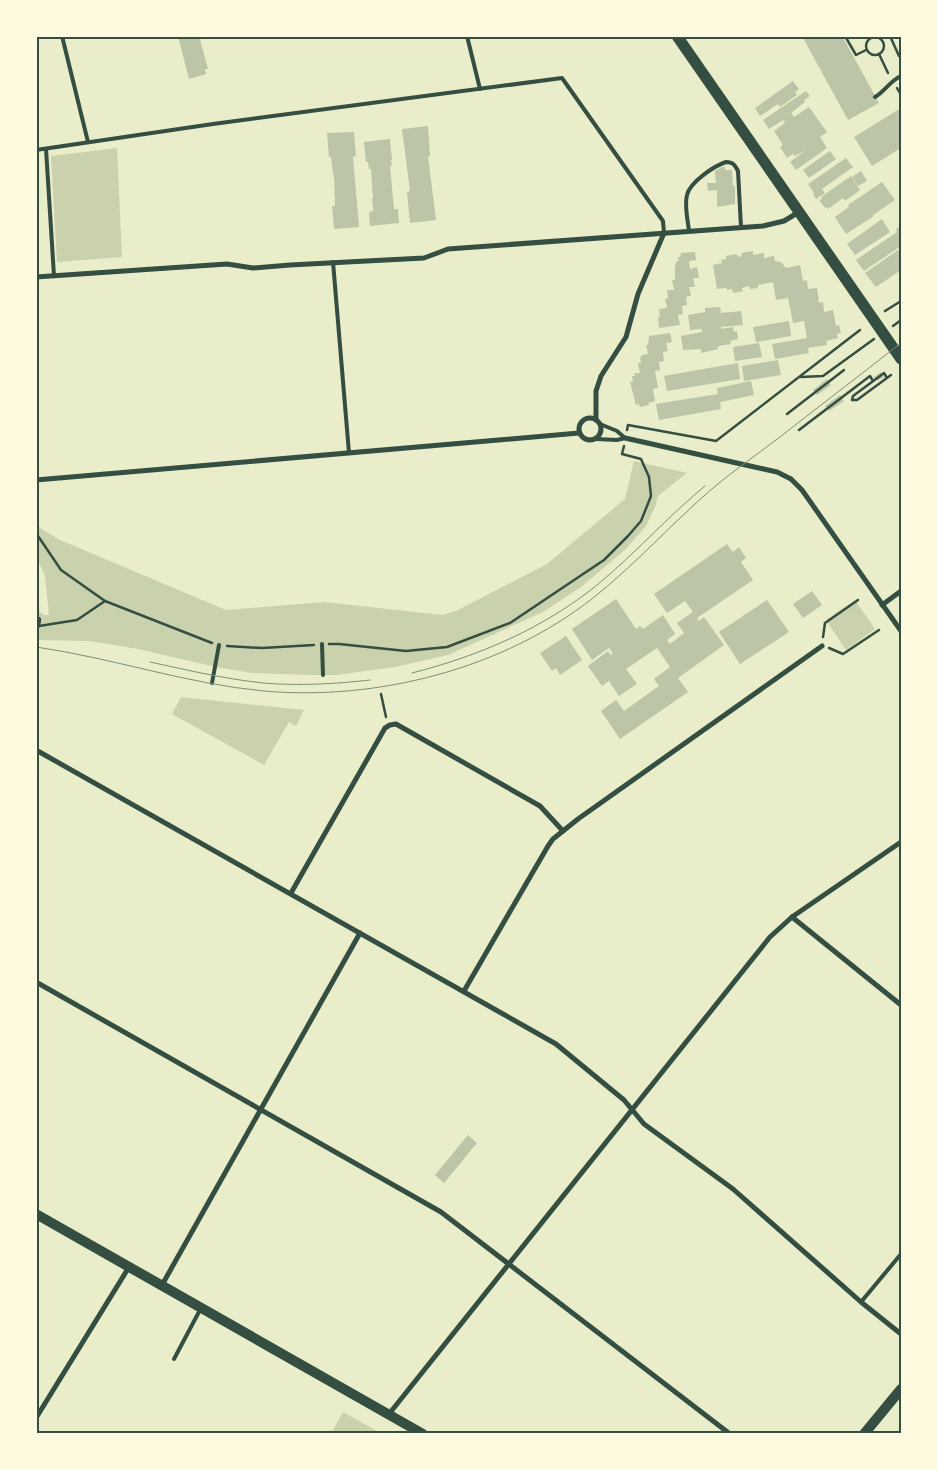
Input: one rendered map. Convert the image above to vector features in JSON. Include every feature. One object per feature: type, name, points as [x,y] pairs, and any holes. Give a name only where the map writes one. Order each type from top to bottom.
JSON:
[{"type":"highway","points":[[677,36],[901,359]]},
{"type":"main road","points":[[36,1214],[423,1434]]},
{"type":"main road","points":[[864,1434],[901,1388]]},
{"type":"street","points":[[36,278],[227,264],[253,268],[424,258],[448,249],[772,224],[784,221],[800,212]]},
{"type":"street","points":[[598,422],[589,418],[583,420],[579,426],[579,433],[586,440],[596,439],[601,433],[598,422],[596,391],[601,376],[626,337],[638,294],[664,233]]},
{"type":"street","points":[[36,480],[579,433]]},
{"type":"street","points":[[625,438],[784,475],[797,484],[901,631]]},
{"type":"street","points":[[882,605],[901,591]]},
{"type":"street","points":[[464,991],[548,846],[563,830],[822,646]]},
{"type":"street","points":[[291,893],[382,732],[388,726],[396,724],[540,806],[563,830]]},
{"type":"street","points":[[36,750],[556,1044],[624,1100],[644,1124],[733,1189],[861,1302],[901,1334]]},
{"type":"street","points":[[389,1414],[770,937],[792,917],[901,842]]},
{"type":"street","points":[[792,917],[901,1005]]},
{"type":"street","points":[[161,1286],[360,933]]},
{"type":"street","points":[[36,982],[441,1212],[730,1434]]},
{"type":"street","points":[[36,1418],[129,1266]]},
{"type":"lane","points":[[62,36],[88,142]]},
{"type":"lane","points":[[467,36],[480,89]]},
{"type":"lane","points":[[876,97],[882,94],[892,80],[901,76]]},
{"type":"lane","points":[[36,150],[562,78],[663,220],[664,233]]},
{"type":"lane","points":[[46,148],[54,276]]},
{"type":"lane","points":[[689,231],[686,197],[689,190],[697,180],[721,164],[731,162],[738,171],[740,227]]},
{"type":"lane","points":[[333,262],[349,453]]},
{"type":"lane","points":[[598,422],[617,431],[625,438]]},
{"type":"lane","points":[[596,439],[617,440],[625,438]]},
{"type":"lane","points":[[322,644],[323,675]]},
{"type":"lane","points":[[212,683],[218,645]]},
{"type":"lane","points":[[861,1302],[901,1254]]},
{"type":"lane","points":[[174,1359],[201,1308]]},
{"type":"path","points":[[845,36],[856,56],[866,50]]},
{"type":"path","points":[[871,37],[877,37],[883,42],[884,50],[879,54],[873,55],[866,50],[867,41],[871,37]]},
{"type":"path","points":[[883,42],[890,37],[899,56]]},
{"type":"path","points":[[879,54],[888,73]]},
{"type":"path","points":[[896,88],[901,95]]},
{"type":"path","points":[[885,311],[901,301]]},
{"type":"path","points":[[893,326],[901,320]]},
{"type":"path","points":[[628,428],[628,425],[716,441],[860,330]]},
{"type":"path","points":[[800,377],[823,376],[877,337]]},
{"type":"path","points":[[787,414],[844,370]]},
{"type":"path","points":[[887,378],[884,373],[853,396],[852,400],[857,400],[891,376]]},
{"type":"path","points":[[798,430],[870,376],[873,380]]},
{"type":"path","points":[[36,532],[61,570],[105,601],[218,645],[262,648],[339,644],[406,651],[447,647],[510,623],[604,560],[628,536],[641,521],[651,496],[649,477],[641,459],[622,454],[623,450]]},
{"type":"path","points":[[858,600],[825,623],[822,646],[843,654],[879,630]]},
{"type":"path","points":[[39,626],[77,620],[105,601]]},
{"type":"path","points":[[36,616],[40,619],[36,630]]},
{"type":"path","points":[[381,694],[388,726]]},
{"type":"green space","points":[[117,148],[122,257],[57,262],[51,156]]},
{"type":"green space","points":[[634,461],[687,473],[658,496],[646,526],[626,549],[581,587],[543,612],[448,655],[395,667],[336,675],[252,673],[90,641],[36,640],[36,608],[44,615],[49,615],[45,575],[36,557],[36,519],[40,528],[60,540],[226,610],[324,602],[442,615],[456,611],[547,564],[625,499]]},
{"type":"green space","points":[[855,600],[875,629],[846,650],[826,620]]},
{"type":"green space","points":[[181,697],[304,710],[296,726],[289,722],[264,765],[172,714]]},
{"type":"green space","points":[[343,1412],[382,1434],[331,1434]]},
{"type":"building","points":[[178,36],[199,36],[208,69],[205,69],[206,74],[189,79]]},
{"type":"building","points":[[802,36],[842,36],[879,103],[848,120]]},
{"type":"building","points":[[793,81],[799,89],[795,92],[797,95],[780,107],[778,104],[760,116],[755,108]]},
{"type":"building","points":[[806,91],[810,96],[791,113],[794,117],[809,107],[827,132],[820,137],[827,148],[796,170],[790,162],[806,150],[787,158],[780,147],[783,145],[774,131],[785,123],[783,120],[769,129],[763,120]]},
{"type":"building","points":[[901,108],[901,148],[872,166],[854,137]]},
{"type":"building","points":[[428,126],[430,156],[428,156],[436,220],[410,223],[407,192],[410,191],[402,129]]},
{"type":"building","points":[[354,132],[356,156],[353,157],[359,227],[334,229],[332,206],[335,206],[334,175],[331,157],[329,157],[327,133]]},
{"type":"building","points":[[390,139],[392,166],[390,166],[394,209],[398,209],[399,223],[370,226],[369,212],[373,211],[371,169],[369,169],[368,162],[366,162],[364,142]]},
{"type":"building","points":[[830,151],[836,159],[809,178],[803,170]]},
{"type":"building","points":[[846,158],[853,167],[822,189],[825,193],[816,199],[808,184]]},
{"type":"building","points":[[725,167],[725,170],[732,170],[733,186],[735,186],[735,204],[717,207],[717,190],[708,191],[707,183],[716,183],[715,171]]},
{"type":"building","points":[[861,171],[867,181],[858,186],[852,177]]},
{"type":"building","points":[[851,176],[860,190],[845,201],[843,198],[828,209],[827,207],[825,208],[819,200],[822,199],[821,197]]},
{"type":"building","points":[[882,182],[895,200],[846,234],[835,217],[849,207],[848,205]]},
{"type":"building","points":[[882,219],[890,232],[855,255],[847,244]]},
{"type":"building","points":[[901,226],[901,246],[864,271],[856,260],[897,232],[896,229]]},
{"type":"building","points":[[901,248],[901,270],[876,287],[865,273]]},
{"type":"building","points":[[753,251],[753,255],[764,253],[764,258],[774,256],[775,261],[781,262],[786,268],[800,265],[803,281],[807,280],[808,289],[817,288],[819,303],[823,302],[824,312],[833,310],[836,326],[839,325],[841,333],[837,334],[838,338],[826,341],[827,345],[808,348],[809,353],[775,359],[772,344],[807,338],[804,321],[793,323],[788,298],[776,300],[773,282],[758,285],[758,288],[750,289],[749,286],[742,288],[743,291],[733,293],[732,289],[717,289],[713,265],[722,263],[721,260],[726,259],[726,256],[737,254],[738,257],[742,256],[741,253]]},
{"type":"building","points":[[695,252],[696,260],[689,261],[690,269],[697,267],[699,278],[693,278],[695,287],[689,287],[691,296],[686,297],[687,305],[682,306],[683,314],[678,315],[680,325],[659,328],[659,309],[667,308],[665,299],[668,298],[667,290],[674,290],[672,280],[675,280],[675,266],[677,261],[679,261],[678,257],[680,257],[681,253]]},
{"type":"building","points":[[720,307],[721,313],[741,311],[743,325],[721,327],[721,329],[733,327],[734,332],[737,331],[738,339],[730,341],[731,344],[718,346],[718,349],[701,353],[701,349],[683,350],[681,336],[702,332],[702,329],[690,330],[688,315],[705,312],[705,308]]},
{"type":"building","points":[[789,321],[791,336],[756,342],[753,327]]},
{"type":"building","points":[[670,333],[672,342],[666,343],[668,351],[663,352],[664,361],[659,362],[660,370],[655,371],[658,388],[653,389],[655,401],[640,407],[639,404],[636,405],[630,382],[633,382],[632,376],[635,376],[634,373],[640,373],[638,363],[641,363],[640,358],[642,355],[648,354],[646,345],[648,345],[649,336]]},
{"type":"building","points":[[759,343],[762,357],[735,361],[733,347]]},
{"type":"building","points":[[778,360],[781,375],[744,381],[742,366]]},
{"type":"building","points":[[738,363],[740,379],[667,391],[664,376]]},
{"type":"building","points":[[881,372],[884,377],[877,381],[874,377]]},
{"type":"building","points":[[827,379],[831,385],[817,395],[813,390]]},
{"type":"building","points":[[751,381],[754,395],[720,402],[721,409],[659,420],[656,404],[718,394],[717,388]]},
{"type":"building","points":[[840,395],[844,401],[829,411],[825,406]]},
{"type":"building","points":[[727,544],[733,552],[739,547],[746,558],[741,562],[753,580],[697,618],[699,621],[704,617],[724,645],[678,678],[688,692],[620,739],[601,711],[616,700],[624,711],[659,686],[654,679],[670,667],[657,648],[626,669],[637,684],[619,696],[609,681],[602,686],[588,666],[608,651],[610,655],[613,653],[609,648],[592,660],[572,629],[616,599],[636,629],[640,626],[643,629],[663,615],[675,634],[667,640],[670,644],[684,633],[677,623],[693,612],[685,601],[667,613],[654,594]]},
{"type":"building","points":[[812,591],[822,605],[803,618],[793,604]]},
{"type":"building","points":[[767,600],[789,632],[740,664],[719,632]]},
{"type":"building","points":[[566,636],[582,660],[560,675],[556,668],[552,671],[540,653]]},
{"type":"building","points":[[468,1135],[477,1143],[444,1183],[435,1175]]},
{"type":"tram line","points":[[36,647],[235,688],[307,693],[350,691],[394,685],[437,675],[479,661],[520,644],[558,623],[593,598],[698,501],[901,343]]},
{"type":"tram line","points":[[412,673],[462,658],[510,639],[577,600],[625,561],[677,510],[705,486]]},
{"type":"tram line","points":[[150,662],[220,677],[263,683],[317,684],[370,680]]}]
